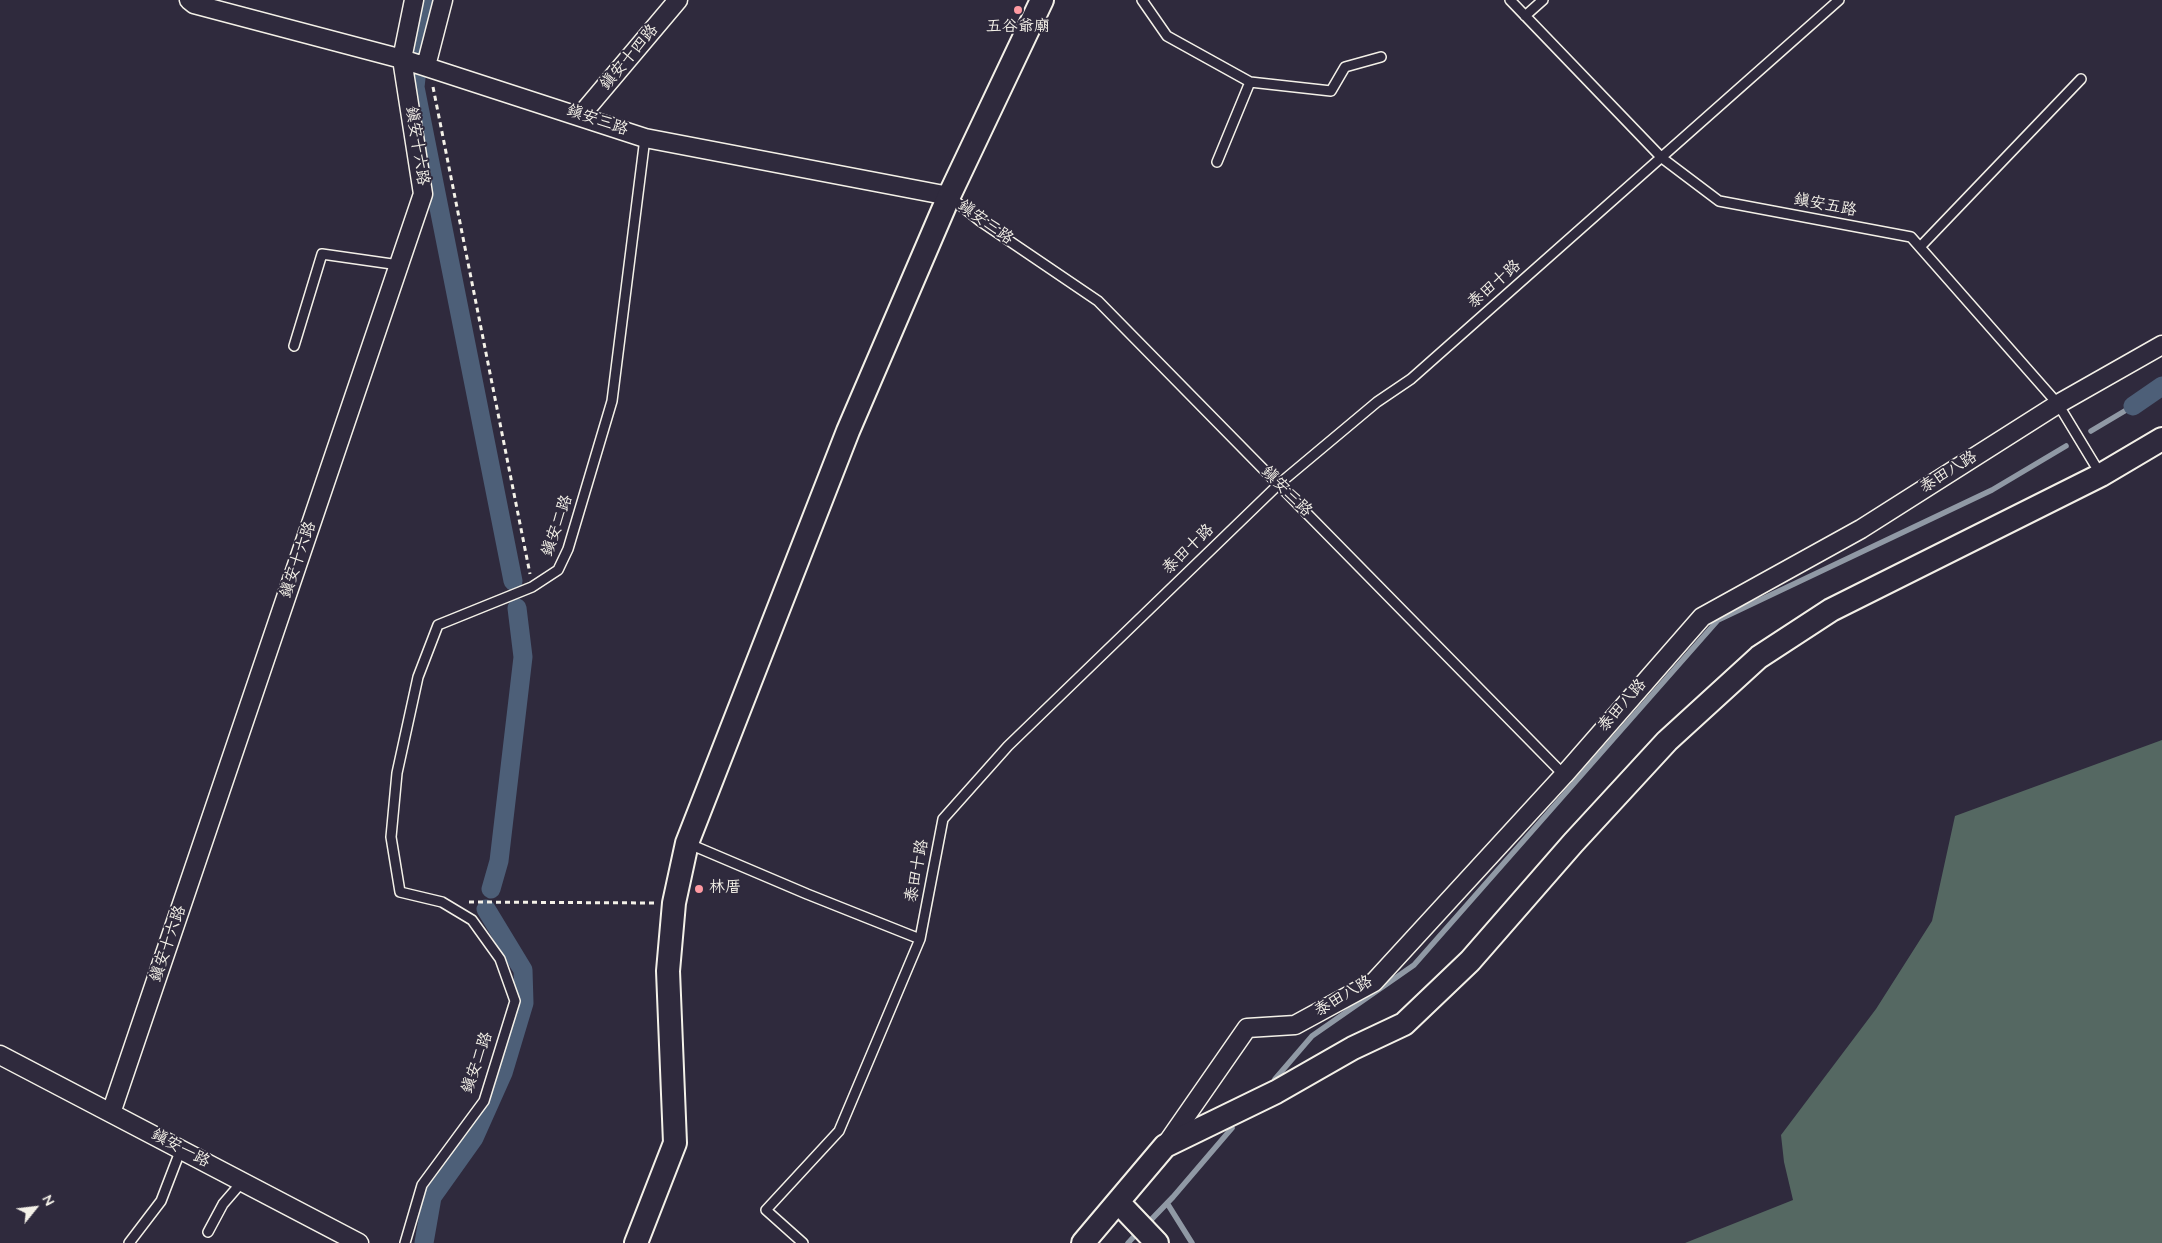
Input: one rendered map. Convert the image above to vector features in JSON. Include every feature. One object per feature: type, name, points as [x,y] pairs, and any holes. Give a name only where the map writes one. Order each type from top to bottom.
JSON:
[{"type":"street","name":"鎮安三路","points":[[189,0],[194,4],[426,66],[646,138],[949,196]]},
{"type":"street","name":"鎮安十六路","points":[[111,1112],[423,194],[402,59],[414,0]]},
{"type":"street","points":[[426,66],[443,0]]},
{"type":"street","name":"鎮安十四路","points":[[581,116],[678,0]]},
{"type":"street","points":[[636,1243],[675,1143],[668,971],[674,903],[687,843],[848,431],[949,196],[1042,0]]},
{"type":"street","name":"泰田八路","points":[[1165,1146],[1247,1028],[1295,1025],[1374,982],[1564,775],[1702,617],[1861,529],[2058,404],[2162,345]]},
{"type":"street","points":[[1083,1243],[1165,1146],[1276,1092],[1353,1048],[1404,1024],[1470,961],[1573,843],[1667,741],[1759,657],[1831,610],[2101,476],[2162,439]]},
{"type":"street","name":"鎮安一路","points":[[0,1055],[359,1243]]},
{"type":"street","points":[[1118,1202],[1153,1239]]},
{"type":"lane","points":[[1142,0],[1167,36],[1250,82],[1331,91],[1345,67],[1381,57]]},
{"type":"lane","name":"鎮安五路","points":[[1510,0],[1662,158],[1719,201],[1911,237],[2058,404],[2101,476]]},
{"type":"lane","points":[[1526,16],[1543,0]]},
{"type":"lane","name":"泰田十路","points":[[803,1243],[766,1210],[839,1131],[920,939],[943,819],[1008,746],[1279,484],[1377,402],[1412,379],[1839,0]]},
{"type":"lane","points":[[1920,246],[2081,79]]},
{"type":"lane","points":[[1217,162],[1250,82]]},
{"type":"lane","name":"鎮安二路","points":[[405,1243],[422,1185],[484,1101],[515,1001],[500,959],[472,920],[442,902],[400,892],[391,836],[397,773],[418,676],[438,625],[532,587],[558,570],[568,549],[612,401],[646,138]]},
{"type":"lane","name":"鎮安三路","points":[[949,196],[980,220],[1098,301],[1564,775]]},
{"type":"lane","points":[[294,346],[322,254],[399,265]]},
{"type":"lane","points":[[687,843],[920,939]]},
{"type":"lane","points":[[129,1243],[161,1202],[181,1149]]},
{"type":"lane","points":[[208,1232],[223,1204],[242,1182]]},
{"type":"path","points":[[426,66],[434,92],[532,587]]},
{"type":"path","points":[[442,902],[674,903]]},
{"type":"green space","points":[[2162,740],[2162,1243],[1685,1243],[1793,1200],[1784,1162],[1781,1135],[1876,1009],[1932,921],[1955,816]]},
{"type":"waterway","points":[[417,59],[422,12],[427,0]]},
{"type":"waterway","points":[[416,78],[415,87],[513,581]]},
{"type":"waterway","points":[[2133,406],[2162,386]]},
{"type":"waterway","points":[[2091,431],[2133,406]]},
{"type":"waterway","points":[[1275,1079],[1312,1036],[1414,965],[1718,620],[1992,490],[2066,446]]},
{"type":"waterway","points":[[491,889],[499,861],[523,657],[517,608]]},
{"type":"waterway","points":[[424,1243],[432,1197],[474,1138],[503,1073],[524,1003],[523,970],[486,909]]},
{"type":"waterway","points":[[1147,1224],[1173,1197],[1232,1128]]},
{"type":"waterway","points":[[1167,1203],[1192,1243]]},
{"type":"waterway","points":[[1128,1243],[1140,1230]]},
{"type":"place","name":"五谷爺廟","points":[[1018,10]]},
{"type":"place","name":"林厝","points":[[699,889]]}]
